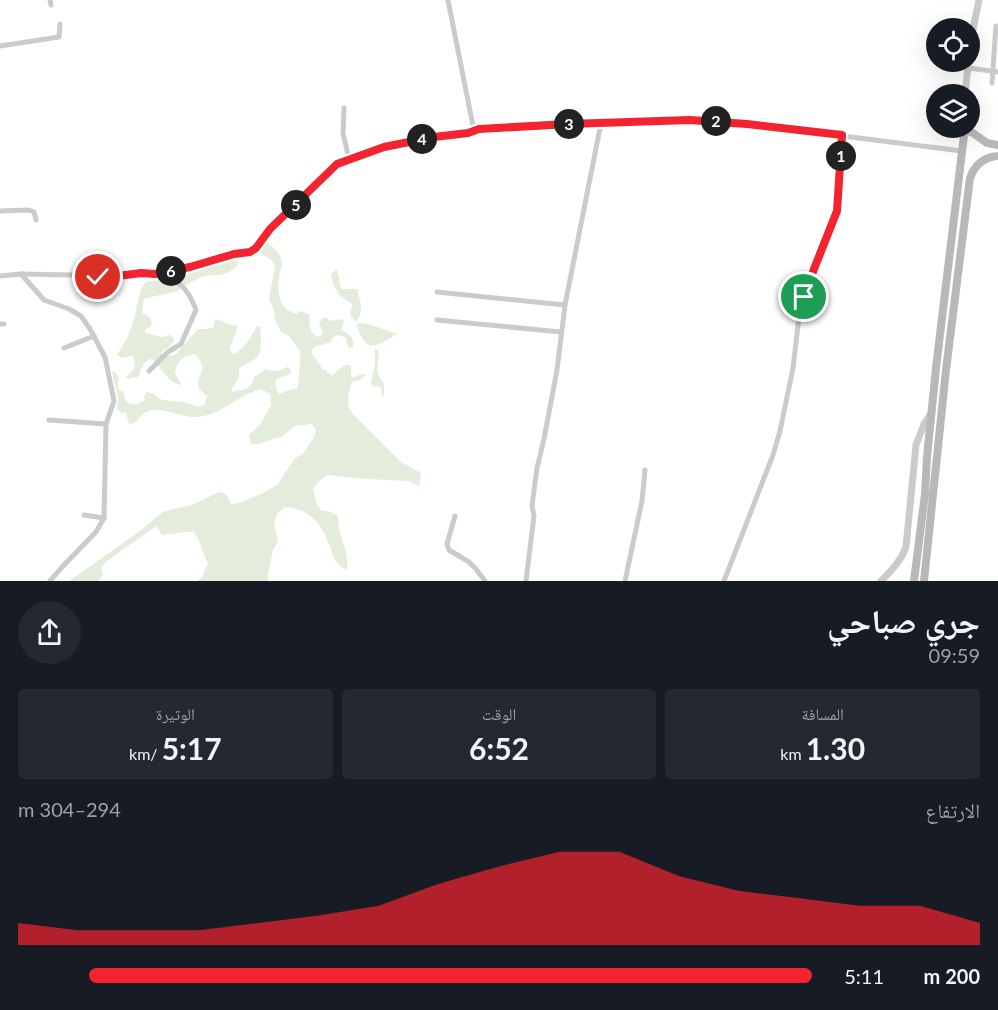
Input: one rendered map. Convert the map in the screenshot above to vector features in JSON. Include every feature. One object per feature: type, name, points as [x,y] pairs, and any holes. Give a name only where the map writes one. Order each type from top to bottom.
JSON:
[{"type":"main road","points":[[924,581],[932,412],[963,138]]},
{"type":"main road","points":[[980,138],[998,145]]},
{"type":"main road","points":[[982,160],[983,140]]},
{"type":"main road","points":[[914,581],[969,181],[982,160],[998,156]]},
{"type":"main road","points":[[960,166],[975,168]]},
{"type":"street","points":[[447,0],[474,131]]},
{"type":"street","points":[[975,18],[979,0]]},
{"type":"street","points":[[0,46],[60,37],[60,24]]},
{"type":"street","points":[[992,83],[995,72],[996,26],[998,26]]},
{"type":"street","points":[[980,70],[995,72]]},
{"type":"street","points":[[344,108],[343,133],[349,159]]},
{"type":"street","points":[[0,276],[70,274],[110,277],[141,273],[155,274],[250,252],[256,248],[270,229],[337,164],[370,151],[410,141],[468,133],[486,128],[690,120],[747,124],[962,151]]},
{"type":"street","points":[[526,581],[537,468],[557,370],[564,305],[601,123]]},
{"type":"street","points":[[724,581],[773,455],[780,431],[793,368],[799,317],[814,269],[837,211],[842,135]]},
{"type":"street","points":[[0,211],[28,210],[33,212],[36,220]]},
{"type":"street","points":[[149,371],[168,352],[181,344],[196,310],[183,286],[166,272]]},
{"type":"street","points":[[21,274],[44,300],[81,316],[105,357],[114,401],[106,424],[104,518],[96,532],[50,581]]},
{"type":"street","points":[[437,292],[564,305]]},
{"type":"street","points":[[436,320],[561,332]]},
{"type":"street","points":[[64,348],[94,336]]},
{"type":"street","points":[[881,581],[890,573],[906,547],[916,445],[932,412]]},
{"type":"street","points":[[49,420],[106,424]]},
{"type":"street","points":[[625,581],[642,501],[645,470]]},
{"type":"street","points":[[84,514],[104,518]]},
{"type":"street","points":[[455,516],[447,547],[476,568],[485,581]]},
{"type":"street","points":[[890,573],[893,581]]},
{"type":"green space","points":[[268,243],[277,251],[281,259],[278,289],[280,300],[286,309],[297,314],[300,311],[309,314],[311,330],[317,337],[323,333],[319,322],[323,318],[326,317],[331,321],[343,319],[341,329],[352,338],[353,347],[349,348],[345,337],[336,335],[331,342],[314,347],[311,352],[323,370],[325,369],[332,376],[344,365],[350,365],[352,378],[366,374],[361,380],[352,382],[348,395],[348,406],[353,414],[401,462],[421,473],[419,486],[409,481],[327,475],[318,482],[313,489],[316,503],[321,510],[338,516],[339,530],[347,556],[347,570],[337,563],[322,530],[313,518],[294,508],[285,507],[277,514],[274,523],[278,541],[273,550],[268,581],[197,581],[202,577],[208,563],[194,532],[162,535],[156,526],[107,561],[101,568],[103,574],[99,581],[69,581],[163,512],[190,506],[219,492],[226,494],[231,504],[240,503],[277,485],[295,458],[303,454],[314,437],[316,430],[312,424],[295,426],[283,436],[251,444],[249,435],[260,425],[271,405],[270,394],[261,389],[204,416],[188,416],[156,410],[149,411],[136,422],[129,424],[126,412],[121,413],[117,409],[118,398],[112,373],[114,371],[118,377],[118,389],[124,392],[125,400],[130,404],[137,404],[145,400],[144,396],[147,392],[162,400],[184,402],[198,407],[204,405],[207,396],[199,389],[198,381],[203,368],[195,354],[179,362],[175,373],[182,385],[169,378],[151,358],[144,363],[138,377],[129,379],[125,377],[134,368],[133,355],[122,358],[117,355],[131,329],[139,295],[146,282],[185,275],[232,261],[238,261],[237,266],[227,273],[202,277],[177,291],[144,299],[142,313],[151,321],[151,326],[145,330],[146,333],[162,337],[170,335],[174,339],[173,343],[161,353],[165,356],[175,355],[198,329],[214,327],[215,319],[238,326],[230,348],[234,354],[245,346],[257,326],[260,327],[259,355],[239,369],[239,377],[231,390],[233,392],[248,388],[254,377],[266,369],[276,371],[287,367],[291,372],[276,379],[275,385],[279,394],[296,389],[300,351],[288,335],[281,332],[275,320],[269,299],[275,266],[272,260],[261,254]]},
{"type":"green space","points":[[337,269],[341,289],[357,289],[361,310],[356,322],[350,315],[351,303],[340,296],[333,284],[331,274]]},
{"type":"green space","points":[[360,323],[397,334],[372,346],[363,340],[356,324]]},
{"type":"green space","points":[[375,349],[379,352],[378,373],[384,383],[384,395],[382,396],[381,387],[373,386],[371,383]]},
{"type":"route","points":[[98,277],[155,274],[250,252],[264,239],[270,229],[337,164],[384,147],[468,133],[479,129],[690,120],[842,135],[837,211],[804,297]]}]
